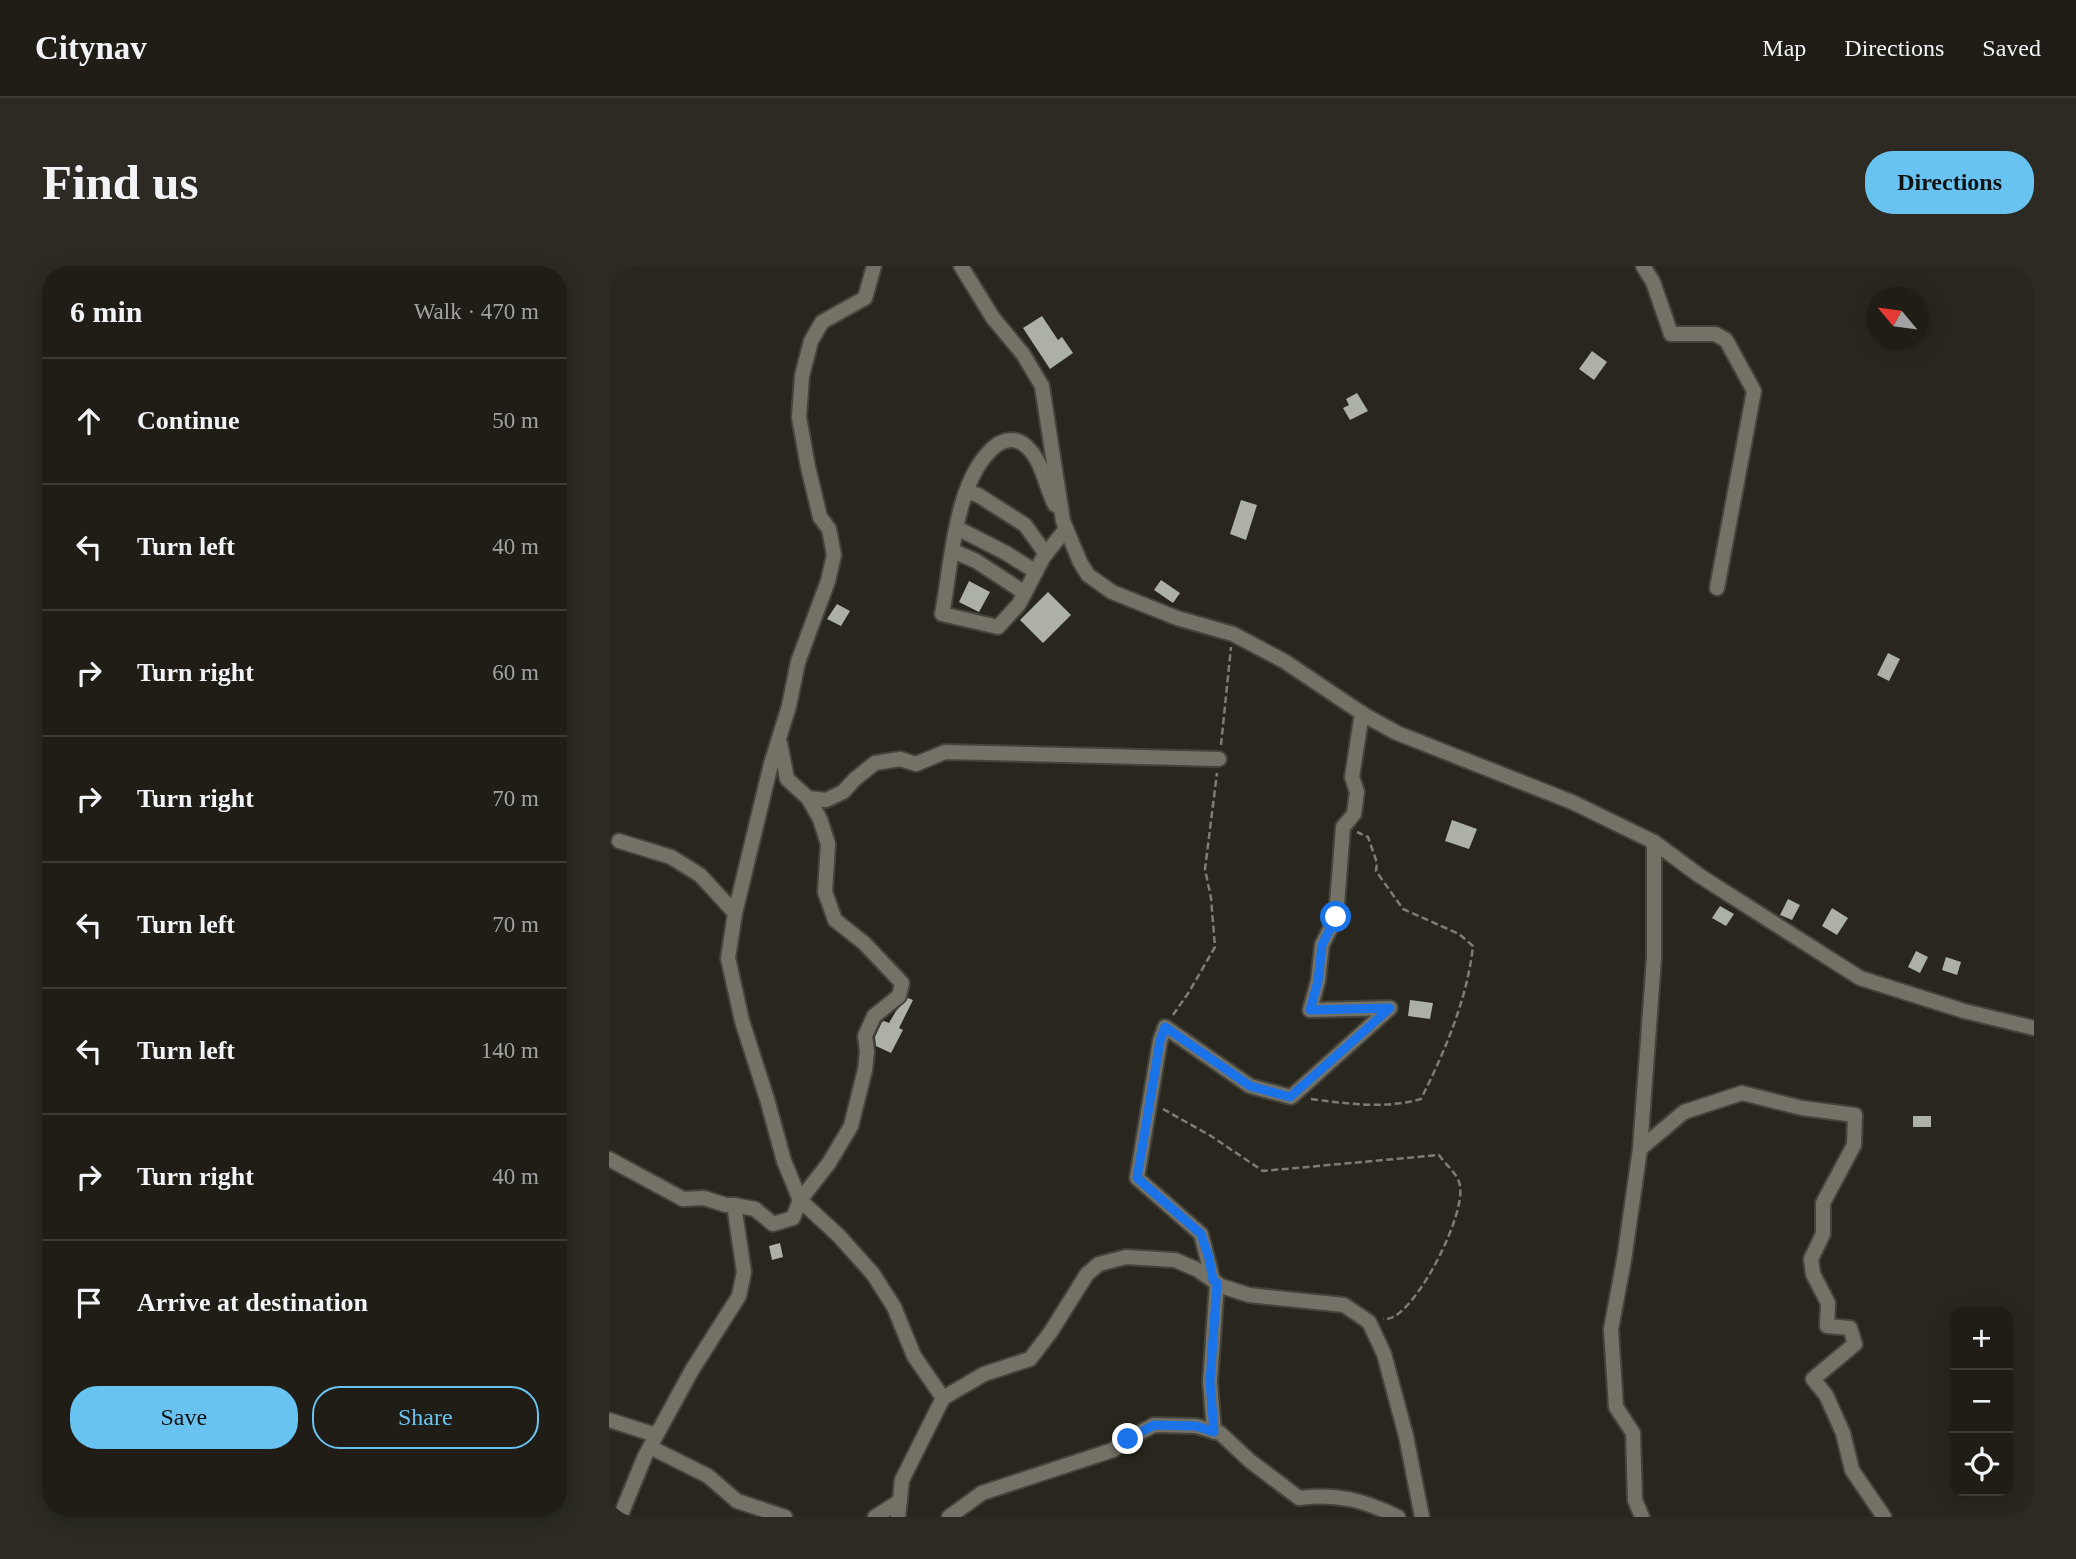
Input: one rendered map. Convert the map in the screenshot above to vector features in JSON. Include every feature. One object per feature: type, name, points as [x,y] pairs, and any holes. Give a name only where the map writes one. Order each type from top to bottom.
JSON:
[{"type":"street","points":[[874,266],[865,298],[822,322],[811,341],[802,376],[799,417],[807,467],[820,517],[829,529],[834,555],[828,581],[798,662],[735,912],[728,958],[742,1020],[784,1161],[800,1200],[839,1236],[873,1274],[894,1307],[914,1356],[943,1398]]},
{"type":"street","points":[[961,266],[993,318],[1023,355],[1042,386],[1065,525],[1019,604],[998,627],[942,614],[957,528],[967,492],[988,452],[1005,440],[1017,440],[1026,446],[1039,462],[1050,495],[1065,525],[1080,562],[1089,575],[1112,592],[1177,618],[1233,634],[1284,661],[1397,733],[1572,802],[1654,842],[1700,876],[1860,978],[1964,1011],[2034,1028]]},
{"type":"street","points":[[1643,266],[1653,282],[1671,334],[1715,334],[1726,340],[1754,391],[1717,588]]},
{"type":"street","points":[[967,492],[978,495],[1025,525],[1046,554]]},
{"type":"street","points":[[957,528],[1036,572]]},
{"type":"street","points":[[953,551],[976,561],[1025,593]]},
{"type":"street","points":[[1214,1432],[1210,1382],[1215,1282],[1209,1258],[1201,1234],[1137,1178],[1160,1041],[1165,1027],[1250,1086],[1290,1097],[1390,1008],[1310,1010],[1318,981],[1322,945],[1336,917],[1343,827],[1354,814],[1357,792],[1352,777],[1362,713]]},
{"type":"street","points":[[609,1159],[683,1199],[704,1198],[755,1209],[773,1224],[793,1218],[800,1200],[829,1163],[851,1126],[865,1070],[865,1036],[874,1016],[899,996],[902,983],[865,943],[835,920],[825,892],[828,844],[820,819],[808,799],[787,779],[779,738]]},
{"type":"street","points":[[808,799],[826,800],[843,792],[875,762],[900,760],[916,764],[945,752],[1219,760]]},
{"type":"street","points":[[619,841],[671,857],[700,875],[735,912]]},
{"type":"street","points":[[1642,1517],[1635,1500],[1633,1433],[1616,1407],[1611,1329],[1640,1149],[1654,958],[1654,842]]},
{"type":"street","points":[[1640,1149],[1685,1112],[1742,1093],[1802,1108],[1855,1115],[1854,1145],[1823,1203],[1823,1234],[1811,1259],[1813,1274],[1828,1303],[1827,1326],[1850,1328],[1855,1344],[1813,1379],[1826,1395],[1843,1433],[1852,1470],[1884,1517]]},
{"type":"street","points":[[620,1517],[653,1441],[692,1370],[739,1296],[744,1272],[734,1205]]},
{"type":"street","points":[[898,1517],[902,1480],[943,1398],[984,1374],[1030,1359],[1050,1333],[1087,1274],[1099,1264],[1126,1257],[1175,1260],[1198,1270],[1215,1282],[1249,1294],[1344,1305],[1369,1322],[1384,1354],[1406,1436],[1422,1517]]},
{"type":"street","points":[[609,1420],[653,1441],[708,1476],[737,1502],[785,1517]]},
{"type":"street","points":[[949,1517],[982,1493],[1113,1450],[1154,1425],[1196,1426],[1220,1433],[1250,1461],[1299,1498],[1324,1495],[1354,1499],[1398,1517]]},
{"type":"street","points":[[875,1517],[899,1501]]},
{"type":"path","points":[[1165,1027],[1215,947],[1211,898],[1205,869],[1233,634]]},
{"type":"path","points":[[1290,1097],[1366,1106],[1399,1105],[1421,1099],[1437,1068],[1470,971],[1472,946],[1459,934],[1403,909],[1375,871],[1377,863],[1368,837],[1343,827]]},
{"type":"path","points":[[1150,1102],[1211,1136],[1263,1171],[1439,1155],[1461,1187],[1448,1240],[1437,1263],[1412,1299],[1395,1317],[1369,1322]]},
{"type":"building","points":[[1042,316],[1058,340],[1062,337],[1073,353],[1050,369],[1023,328]]},
{"type":"building","points":[[1592,351],[1607,362],[1594,380],[1579,369]]},
{"type":"building","points":[[1357,393],[1368,411],[1350,420],[1343,408],[1349,405],[1346,399]]},
{"type":"building","points":[[1241,500],[1257,505],[1246,540],[1230,534]]},
{"type":"building","points":[[1161,580],[1180,593],[1173,603],[1154,590]]},
{"type":"building","points":[[969,581],[990,592],[979,612],[959,602]]},
{"type":"building","points":[[1048,592],[1071,615],[1043,643],[1020,620]]},
{"type":"building","points":[[837,604],[850,611],[841,626],[827,619]]},
{"type":"building","points":[[1888,653],[1900,659],[1889,681],[1877,675]]},
{"type":"building","points":[[1452,820],[1477,829],[1469,849],[1445,841]]},
{"type":"building","points":[[1788,899],[1800,905],[1792,920],[1780,915]]},
{"type":"building","points":[[1720,906],[1734,914],[1726,926],[1712,918]]},
{"type":"building","points":[[1832,908],[1848,918],[1837,935],[1822,926]]},
{"type":"building","points":[[1916,951],[1928,957],[1920,973],[1908,967]]},
{"type":"building","points":[[1946,957],[1961,962],[1957,975],[1942,970]]},
{"type":"building","points":[[908,998],[913,1000],[899,1028],[903,1030],[891,1053],[876,1046],[875,1037],[882,1022],[889,1023]]},
{"type":"building","points":[[1410,1000],[1433,1003],[1430,1019],[1408,1016]]},
{"type":"building","points":[[1913,1116],[1931,1116],[1931,1127],[1913,1127]]},
{"type":"building","points":[[780,1243],[783,1257],[772,1260],[769,1246]]},
{"type":"route","points":[[1128,1439],[1154,1425],[1196,1426],[1214,1432],[1210,1382],[1217,1283],[1213,1280],[1201,1234],[1137,1178],[1160,1041],[1165,1027],[1250,1086],[1290,1097],[1390,1008],[1310,1010],[1318,981],[1322,945],[1336,917]]}]
